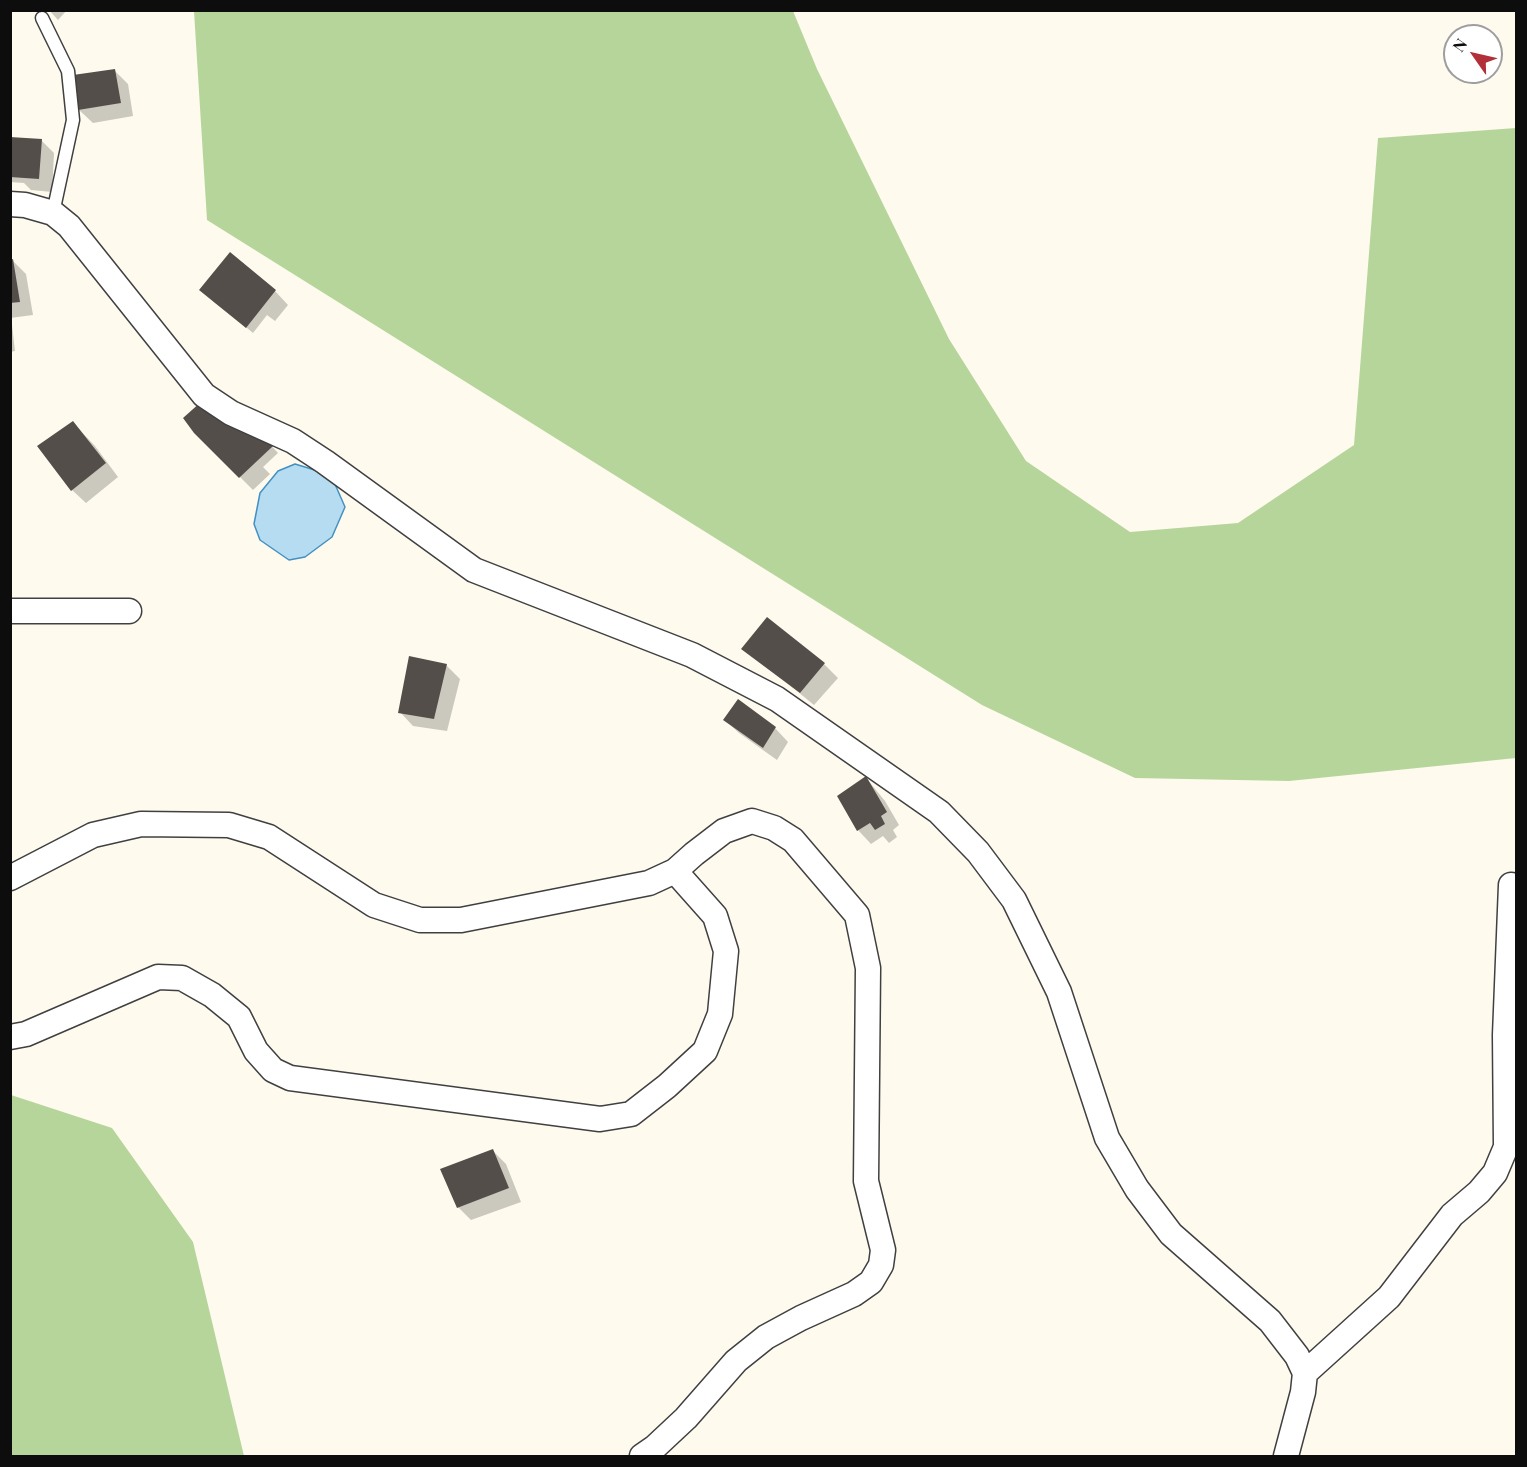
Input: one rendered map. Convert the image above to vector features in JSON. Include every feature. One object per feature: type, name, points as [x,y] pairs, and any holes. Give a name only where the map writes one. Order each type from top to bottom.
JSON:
[{"type":"street","points":[[10,204],[25,205],[53,213],[69,226],[204,395],[231,413],[293,441],[474,570],[692,655],[777,699],[939,812],[978,852],[1014,900],[1059,992],[1107,1138],[1137,1189],[1171,1234],[1270,1321],[1298,1356],[1305,1373],[1303,1392],[1286,1456]]},
{"type":"street","points":[[10,611],[129,611]]},
{"type":"street","points":[[10,878],[93,835],[141,824],[229,825],[269,837],[374,904],[420,920],[461,920],[649,883],[675,871],[724,831],[752,821],[774,828],[793,840],[857,915],[868,968],[866,1181],[883,1250],[882,1265],[871,1282],[854,1294],[766,1337],[736,1361],[686,1418],[655,1448],[642,1456]]},
{"type":"street","points":[[10,1037],[26,1034],[158,977],[182,978],[212,995],[239,1017],[256,1051],[273,1070],[290,1078],[600,1119],[631,1114],[667,1086],[705,1051],[720,1014],[726,951],[715,916],[675,871]]},
{"type":"street","points":[[1305,1373],[1389,1297],[1452,1215],[1479,1192],[1495,1173],[1506,1148],[1506,1035],[1511,885]]},
{"type":"lane","points":[[42,18],[69,71],[74,120],[53,213]]},
{"type":"green space","points":[[194,11],[793,11],[817,69],[949,339],[1026,461],[1130,532],[1238,523],[1354,445],[1378,138],[1516,128],[1516,758],[1289,781],[1135,778],[982,705],[207,220]]},
{"type":"green space","points":[[11,1095],[112,1128],[193,1242],[244,1456],[11,1456]]},
{"type":"water","points":[[295,464],[331,475],[345,507],[332,537],[305,557],[289,560],[260,540],[254,524],[260,493],[278,471]]},
{"type":"building","points":[[115,69],[121,103],[78,110],[73,75]]},
{"type":"building","points":[[10,137],[42,139],[39,179],[10,177]]},
{"type":"building","points":[[230,252],[276,290],[246,328],[199,290]]},
{"type":"building","points":[[13,259],[20,302],[10,303],[10,260]]},
{"type":"building","points":[[211,393],[238,408],[273,446],[239,478],[194,433],[183,418]]},
{"type":"building","points":[[73,421],[106,463],[71,491],[37,446]]},
{"type":"building","points":[[767,617],[825,663],[800,693],[741,649]]},
{"type":"building","points":[[409,656],[447,664],[434,719],[398,713]]},
{"type":"building","points":[[738,699],[776,727],[763,748],[723,720]]},
{"type":"building","points":[[866,776],[887,812],[881,816],[885,824],[875,830],[870,823],[857,831],[837,796]]},
{"type":"building","points":[[493,1149],[509,1188],[457,1208],[440,1169]]}]
